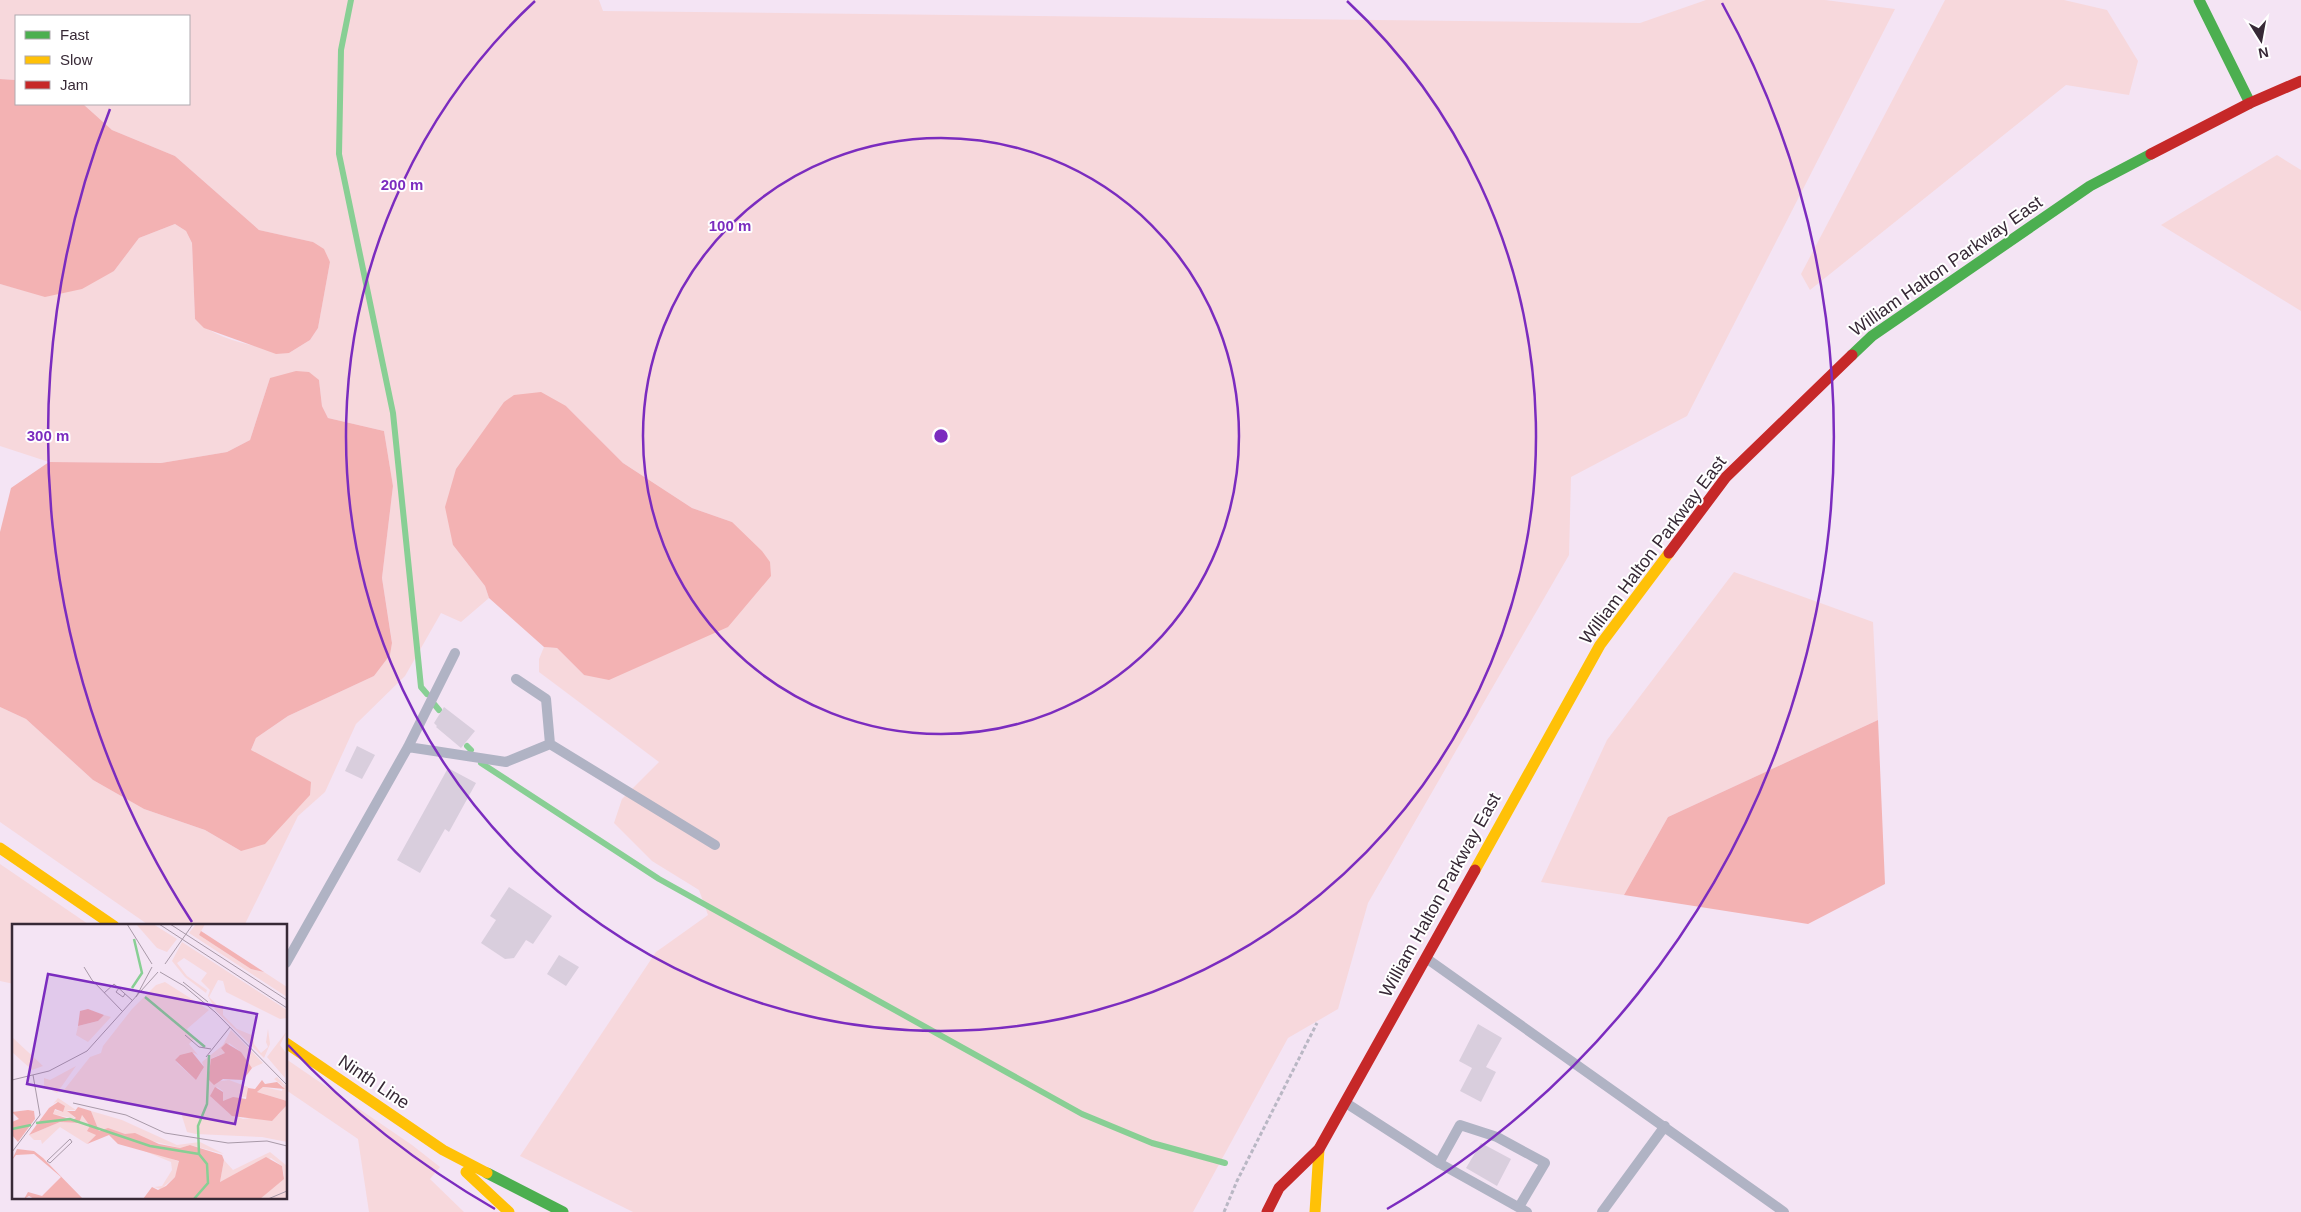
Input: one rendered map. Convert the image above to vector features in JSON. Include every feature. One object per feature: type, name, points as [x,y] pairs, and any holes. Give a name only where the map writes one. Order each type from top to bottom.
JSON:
[{"type":"main road","points":[[2199,0],[2250,104]]},
{"type":"main road","name":"William Halton Parkway East","points":[[1267,1212],[1279,1188],[1319,1149],[1600,645],[1726,477],[1872,336],[2090,186],[2250,104],[2301,81]]},
{"type":"main road","points":[[0,848],[111,924]]},
{"type":"main road","name":"Ninth Line","points":[[288,1044],[443,1150],[563,1212]]},
{"type":"main road","name":"William Halton Parkway East","points":[[1314,1212],[1319,1149]]},
{"type":"main road","name":"Ninth Line","points":[[443,1150],[509,1212]]},
{"type":"lane","points":[[288,960],[408,747],[455,653]]},
{"type":"lane","points":[[516,679],[546,699],[550,744]]},
{"type":"lane","points":[[408,747],[506,762],[550,744]]},
{"type":"lane","points":[[550,744],[715,845]]},
{"type":"lane","points":[[1425,958],[1784,1212]]},
{"type":"lane","points":[[1345,1102],[1439,1163],[1523,1210],[1545,1163],[1497,1137],[1460,1125],[1439,1163]]},
{"type":"lane","points":[[1602,1212],[1665,1126]]},
{"type":"path","points":[[1224,1212],[1237,1181],[1317,1023]]},
{"type":"shaded area","points":[[0,0],[599,0],[603,11],[1640,23],[1706,0],[1825,0],[1895,9],[1687,416],[1571,477],[1569,555],[1368,903],[1338,1009],[1288,1038],[1193,1212],[633,1212],[520,1156],[656,952],[708,915],[699,890],[652,861],[614,823],[622,799],[659,762],[539,672],[539,659],[544,647],[557,648],[584,675],[732,522],[692,508],[623,463],[566,406],[453,545],[485,586],[489,598],[461,622],[441,613],[405,676],[356,724],[325,792],[298,816],[245,924],[147,924],[0,822],[0,707],[26,719],[93,780],[144,809],[205,830],[241,851],[251,750],[256,738],[288,716],[374,676],[390,655],[392,642],[382,578],[393,486],[384,431],[328,418],[322,406],[319,380],[270,378],[250,440],[227,452],[161,463],[49,462],[0,446],[0,284],[45,296],[114,271],[139,238],[175,224],[186,231],[192,243],[195,319],[204,327],[227,338],[289,353],[310,340],[318,328],[330,262],[313,242],[259,230],[175,156],[112,130],[84,105],[190,105],[190,15],[15,15],[15,80],[0,79]]},
{"type":"shaded area","points":[[1945,0],[2064,0],[2107,10],[2138,61],[2129,95],[2066,85],[1810,290],[1801,274]]},
{"type":"shaded area","points":[[0,79],[15,80],[15,105],[84,105],[112,130],[175,156],[259,230],[313,242],[324,249],[330,262],[318,328],[310,340],[289,353],[276,354],[204,328],[195,319],[192,243],[186,231],[175,224],[139,238],[114,271],[82,289],[45,297],[0,284]]},
{"type":"shaded area","points":[[2277,155],[2301,170],[2301,311],[2161,225]]},
{"type":"shaded area","points":[[296,371],[309,372],[319,380],[322,406],[328,418],[384,431],[393,486],[382,578],[392,643],[390,655],[374,676],[288,716],[256,738],[251,750],[311,782],[310,795],[265,844],[241,851],[205,830],[144,809],[93,780],[26,719],[0,707],[0,532],[11,488],[49,462],[161,463],[227,452],[250,440],[270,378]]},
{"type":"shaded area","points":[[541,392],[566,406],[623,463],[692,508],[732,522],[762,551],[770,562],[771,576],[728,627],[609,680],[584,675],[557,648],[544,647],[489,598],[485,586],[453,545],[445,507],[456,469],[504,402],[514,395]]},
{"type":"shaded area","points":[[1734,572],[1873,622],[1878,720],[1668,817],[1624,895],[1541,882],[1607,740]]},
{"type":"shaded area","points":[[1878,720],[1885,884],[1808,924],[1624,895],[1668,817]]},
{"type":"shaded area","points":[[0,864],[88,924],[12,924],[12,984],[0,981]]},
{"type":"shaded area","points":[[288,1060],[412,1145],[440,1167],[430,1179],[464,1212],[369,1212],[358,1139],[288,1091]]},
{"type":"building","points":[[444,707],[475,731],[461,748],[436,727],[434,723]]},
{"type":"building","points":[[357,746],[375,755],[362,779],[345,771]]},
{"type":"building","points":[[448,768],[476,783],[449,832],[445,829],[420,873],[397,860]]},
{"type":"building","points":[[509,887],[552,916],[533,944],[526,940],[514,958],[505,959],[481,943],[496,920],[490,916]]},
{"type":"building","points":[[559,955],[579,967],[566,986],[547,974]]},
{"type":"building","points":[[1478,1024],[1502,1038],[1486,1067],[1496,1072],[1481,1102],[1460,1091],[1472,1068],[1459,1061]]},
{"type":"building","points":[[1481,1143],[1511,1159],[1497,1186],[1466,1168]]},
{"type":"waterway","points":[[351,0],[341,50],[339,154],[393,413],[421,687],[427,694]]},
{"type":"waterway","points":[[434,704],[439,710]]},
{"type":"waterway","points":[[467,746],[471,750]]},
{"type":"waterway","points":[[481,763],[659,879],[1082,1114],[1152,1143],[1225,1163]]},
{"type":"traffic: fast","points":[[2199,0],[2250,103]]},
{"type":"traffic: fast","points":[[1852,355],[1872,336],[2090,186],[2151,154]]},
{"type":"traffic: fast","points":[[487,1173],[563,1212]]},
{"type":"traffic: slow","points":[[1475,870],[1600,645],[1669,553]]},
{"type":"traffic: slow","points":[[0,848],[111,924]]},
{"type":"traffic: slow","points":[[288,1044],[443,1150],[487,1173]]},
{"type":"traffic: slow","points":[[1315,1212],[1319,1149]]},
{"type":"traffic: slow","points":[[466,1172],[509,1212]]},
{"type":"traffic: jam","points":[[2151,154],[2250,103],[2301,81]]},
{"type":"traffic: jam","points":[[1669,553],[1726,477],[1852,355]]},
{"type":"traffic: jam","points":[[1267,1212],[1279,1188],[1319,1149],[1475,870]]}]
